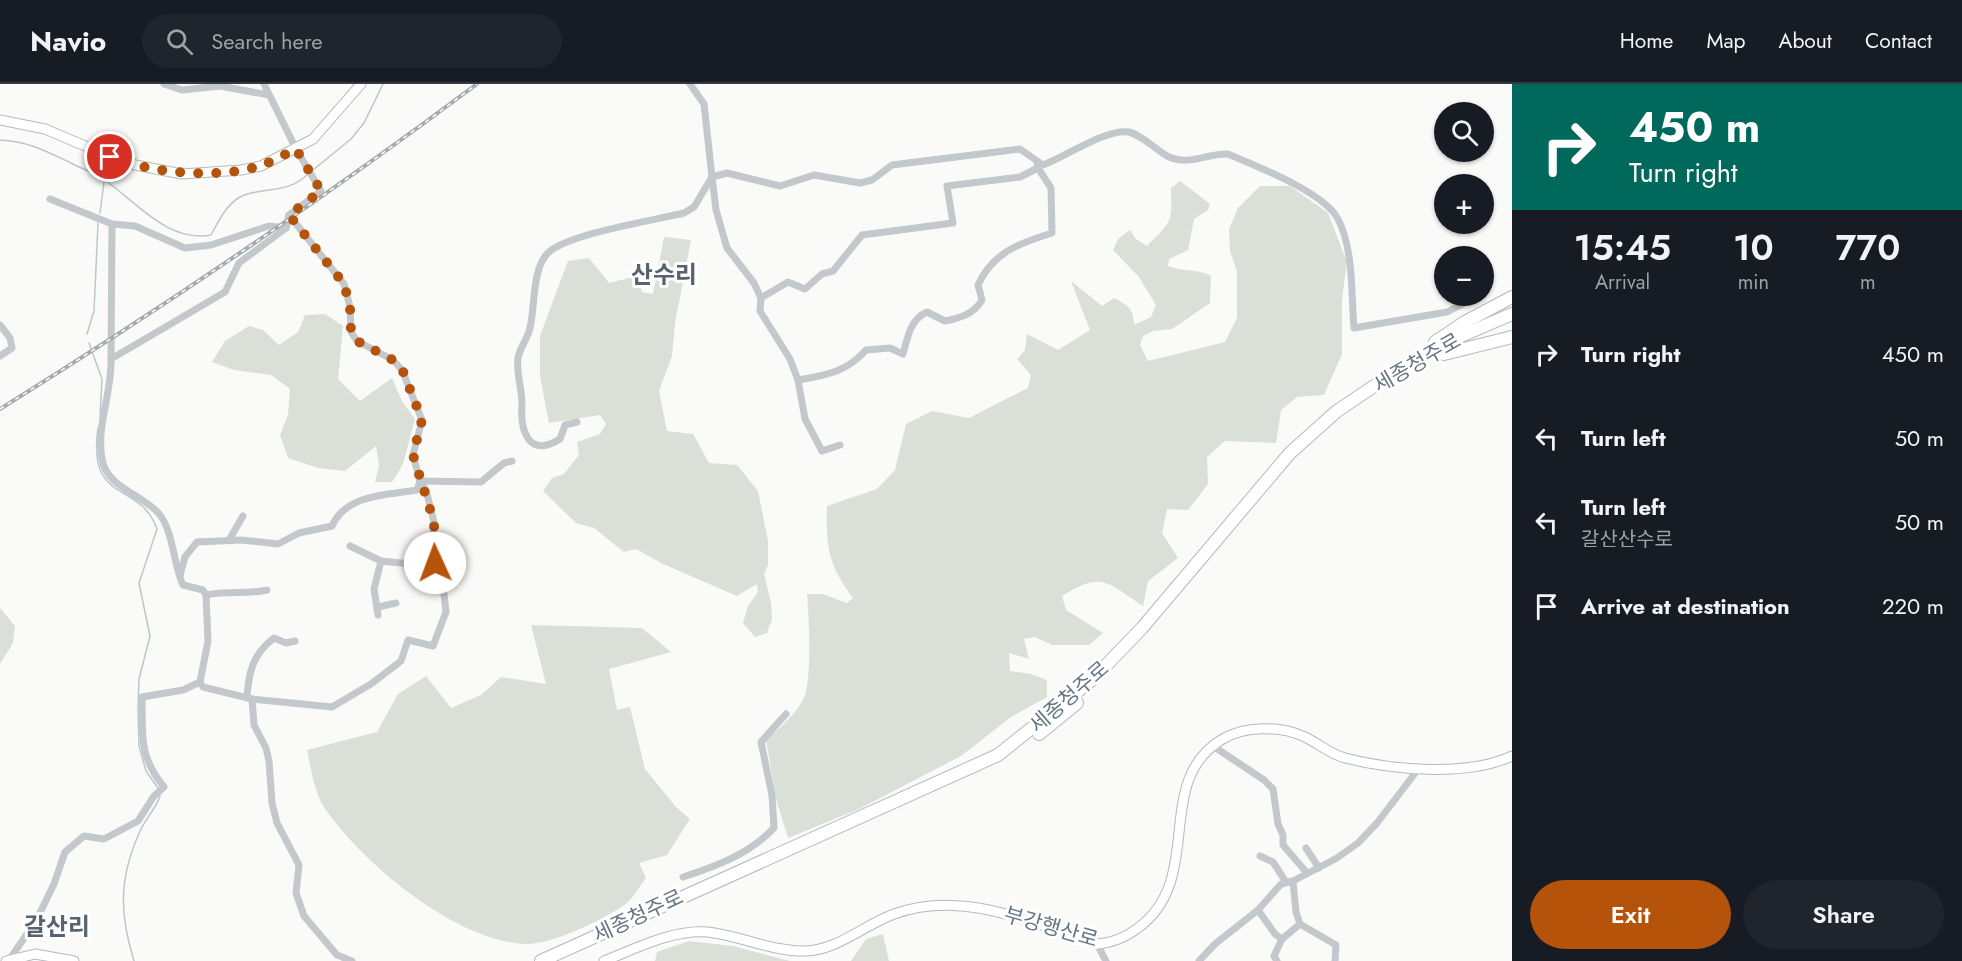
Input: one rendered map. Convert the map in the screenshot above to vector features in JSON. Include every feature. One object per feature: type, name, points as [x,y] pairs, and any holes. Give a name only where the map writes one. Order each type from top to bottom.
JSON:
[{"type":"highway","points":[[1415,361],[1446,334],[1512,297]]},
{"type":"highway","name":"세종청주로","points":[[541,961],[998,755],[1093,680],[1142,628],[1290,453],[1337,411],[1454,339],[1512,314]]},
{"type":"highway","name":"세종청주로","points":[[559,961],[662,912],[944,789],[1013,753],[1055,723],[1093,690],[1152,626],[1278,476],[1333,423],[1394,380],[1497,326],[1512,322]]},
{"type":"highway","points":[[1443,354],[1512,337]]},
{"type":"street","points":[[164,84],[182,90],[220,86],[269,96]]},
{"type":"street","points":[[111,359],[185,318],[225,292],[239,263],[286,228],[289,215],[321,191],[296,149],[264,84]]},
{"type":"street","points":[[0,120],[45,129],[125,163],[182,174],[261,166],[296,149],[313,139],[361,84]]},
{"type":"street","points":[[690,84],[704,104],[716,210],[727,248],[748,273],[761,298],[760,311],[790,359],[798,380],[805,419],[814,441],[822,451],[840,445]]},
{"type":"street","points":[[761,298],[788,282],[805,289],[822,274],[833,271],[862,235],[953,224],[948,186],[1020,177],[1038,165],[1043,165],[1108,135],[1128,132],[1170,158],[1190,161],[1216,153],[1228,154],[1302,187],[1338,217],[1347,244],[1354,328],[1447,312],[1459,306]]},
{"type":"street","points":[[577,422],[565,425],[561,439],[550,445],[540,446],[527,438],[522,427],[518,357],[531,326],[530,316],[542,262],[549,252],[594,233],[684,213],[694,207],[712,177],[727,173],[780,186],[814,175],[860,183],[872,180],[892,165],[1020,149],[1038,165],[1051,188],[1052,234],[1027,241],[1005,252],[986,268],[978,285],[982,300],[980,305],[964,317],[945,321],[927,312],[920,316],[914,321],[903,354],[890,348],[866,350],[850,365],[836,373],[798,380]]},
{"type":"street","points":[[50,199],[112,224],[135,226],[185,248],[211,245],[268,226],[286,228]]},
{"type":"street","points":[[112,224],[112,379],[100,438],[102,462],[110,478],[160,516],[183,585],[203,590],[207,595],[208,640],[200,682],[203,687],[250,697],[332,707],[372,684],[401,661],[408,640],[433,645],[446,612],[443,585],[432,552],[434,522],[426,490],[420,481],[413,455],[422,420],[402,369],[393,360],[357,341],[351,332],[350,307],[344,284],[289,215]]},
{"type":"street","points":[[0,325],[10,338],[12,348],[0,356]]},
{"type":"street","points":[[420,481],[481,482],[504,463],[512,461]]},
{"type":"street","points":[[180,577],[185,557],[197,542],[271,541],[278,544],[299,533],[325,530],[332,526],[340,513],[360,499],[417,490],[420,481]]},
{"type":"street","points":[[229,540],[243,516]]},
{"type":"street","points":[[350,546],[381,561],[405,565],[418,562],[432,552]]},
{"type":"street","points":[[378,615],[374,589],[381,561]]},
{"type":"street","points":[[207,595],[237,590],[248,594],[267,590]]},
{"type":"street","points":[[378,607],[396,603]]},
{"type":"street","points":[[295,641],[286,643],[274,638],[261,648],[251,665],[250,697],[254,725],[266,748],[272,803],[277,823],[299,865],[296,893],[304,916],[337,955],[352,961]]},
{"type":"street","points":[[7,960],[36,921],[54,884],[65,852],[84,836],[104,840],[138,821],[154,796],[164,787],[149,769],[143,750],[142,697],[183,690],[200,682]]},
{"type":"street","points":[[683,877],[725,863],[762,840],[774,828],[772,795],[761,742],[786,714]]},
{"type":"street","name":"부강행산로","points":[[604,961],[655,941],[683,933],[701,932],[775,949],[808,951],[840,942],[907,909],[944,904],[991,909],[1096,944],[1117,941],[1149,920],[1164,901],[1173,880],[1185,791],[1196,767],[1213,746],[1237,733],[1272,730],[1298,735],[1344,758],[1419,768],[1477,766],[1512,756]]},
{"type":"street","points":[[1213,746],[1264,780],[1273,789],[1283,844],[1307,873]]},
{"type":"street","points":[[1200,961],[1215,944],[1258,910],[1281,884],[1290,882],[1337,858],[1371,830],[1419,768]]},
{"type":"street","points":[[1306,848],[1318,868]]},
{"type":"street","points":[[1260,855],[1273,862],[1290,882],[1300,924],[1336,945],[1335,961]]},
{"type":"street","points":[[1258,910],[1275,934],[1282,939]]},
{"type":"street","points":[[1277,961],[1274,956],[1282,939],[1300,924]]},
{"type":"street","points":[[1096,944],[1106,961]]},
{"type":"street","points":[[7,960],[35,954],[74,961]]},
{"type":"shaded area","points":[[1180,181],[1210,204],[1208,210],[1194,219],[1188,250],[1169,259],[1168,266],[1211,276],[1210,303],[1172,329],[1153,331],[1143,336],[1140,345],[1148,361],[1225,342],[1237,318],[1237,272],[1230,251],[1229,229],[1238,208],[1260,186],[1290,186],[1328,213],[1347,262],[1342,299],[1342,354],[1324,395],[1297,397],[1281,410],[1276,443],[1225,441],[1207,457],[1208,484],[1188,510],[1167,509],[1162,533],[1178,558],[1148,581],[1143,606],[1112,586],[1096,582],[1087,584],[1062,596],[1066,610],[1103,633],[1089,645],[1052,645],[1035,637],[1024,639],[1029,659],[1009,653],[1010,671],[1031,674],[1047,680],[1047,697],[1011,717],[961,756],[859,809],[788,838],[776,799],[766,740],[801,704],[807,689],[809,632],[807,594],[823,594],[847,603],[853,598],[838,575],[830,555],[827,506],[877,489],[895,470],[906,424],[932,411],[969,418],[1028,388],[1031,375],[1017,359],[1025,350],[1027,334],[1058,350],[1090,330],[1071,281],[1102,306],[1114,298],[1123,303],[1131,311],[1134,325],[1151,317],[1156,305],[1139,277],[1113,250],[1118,239],[1130,230],[1136,239],[1147,246],[1155,238],[1169,221],[1171,188]]},
{"type":"shaded area","points":[[664,237],[691,240],[675,323],[672,356],[659,391],[667,431],[693,434],[709,463],[737,465],[758,491],[768,541],[768,565],[764,574],[771,603],[772,619],[767,633],[755,637],[743,623],[748,606],[758,592],[757,584],[737,596],[663,564],[636,549],[624,552],[594,528],[576,523],[543,491],[552,478],[564,474],[579,455],[577,442],[600,434],[606,424],[600,415],[549,423],[540,376],[540,336],[568,261],[589,258],[609,283],[637,276],[642,292],[653,294]]},
{"type":"shaded area","points":[[325,314],[343,326],[338,379],[360,401],[392,378],[402,401],[415,419],[403,464],[392,482],[375,482],[379,466],[376,446],[345,471],[318,468],[288,458],[280,435],[288,415],[290,389],[271,375],[234,370],[212,362],[225,341],[249,326],[263,330],[279,345],[298,332],[305,315]]},
{"type":"shaded area","points":[[0,608],[15,626],[13,643],[0,664]]},
{"type":"shaded area","points":[[531,625],[642,628],[671,652],[609,669],[617,710],[630,707],[645,769],[676,807],[690,819],[667,855],[639,863],[646,878],[623,906],[589,925],[562,936],[526,944],[498,940],[470,929],[441,914],[386,874],[362,852],[324,807],[315,787],[307,750],[377,732],[398,694],[426,676],[451,708],[481,695],[501,677],[546,684]]},
{"type":"shaded area","points":[[883,934],[889,961],[851,961],[866,939]]},
{"type":"shaded area","points":[[689,941],[733,946],[790,961],[655,961],[657,952]]},
{"type":"waterway","points":[[313,170],[351,139],[364,123],[383,84]]},
{"type":"waterway","points":[[0,140],[20,142],[38,148],[95,174],[166,227],[195,236],[211,235],[227,209],[240,197],[282,188],[307,175]]},
{"type":"waterway","points":[[100,213],[104,182]]},
{"type":"waterway","points":[[87,334],[94,311],[98,223]]},
{"type":"waterway","points":[[89,343],[102,379],[100,417]]},
{"type":"waterway","points":[[98,428],[97,453],[100,470],[107,481],[139,503],[149,514],[157,529],[139,583],[150,636],[139,679],[138,709],[139,746],[146,771],[158,788]]},
{"type":"waterway","points":[[134,961],[124,911],[125,880],[128,864],[140,831],[160,796]]},
{"type":"railway","points":[[0,409],[242,251],[361,169],[477,84]]},
{"type":"district","name":"산수리","points":[[664,275]]},
{"type":"district","name":"갈산리","points":[[57,927]]},
{"type":"route","points":[[110,157],[125,163],[182,174],[241,170],[261,166],[296,149],[321,191],[289,215],[344,284],[350,307],[351,332],[357,341],[393,360],[402,369],[422,420],[413,455],[420,481],[426,490],[434,522],[432,552],[435,563]]}]
